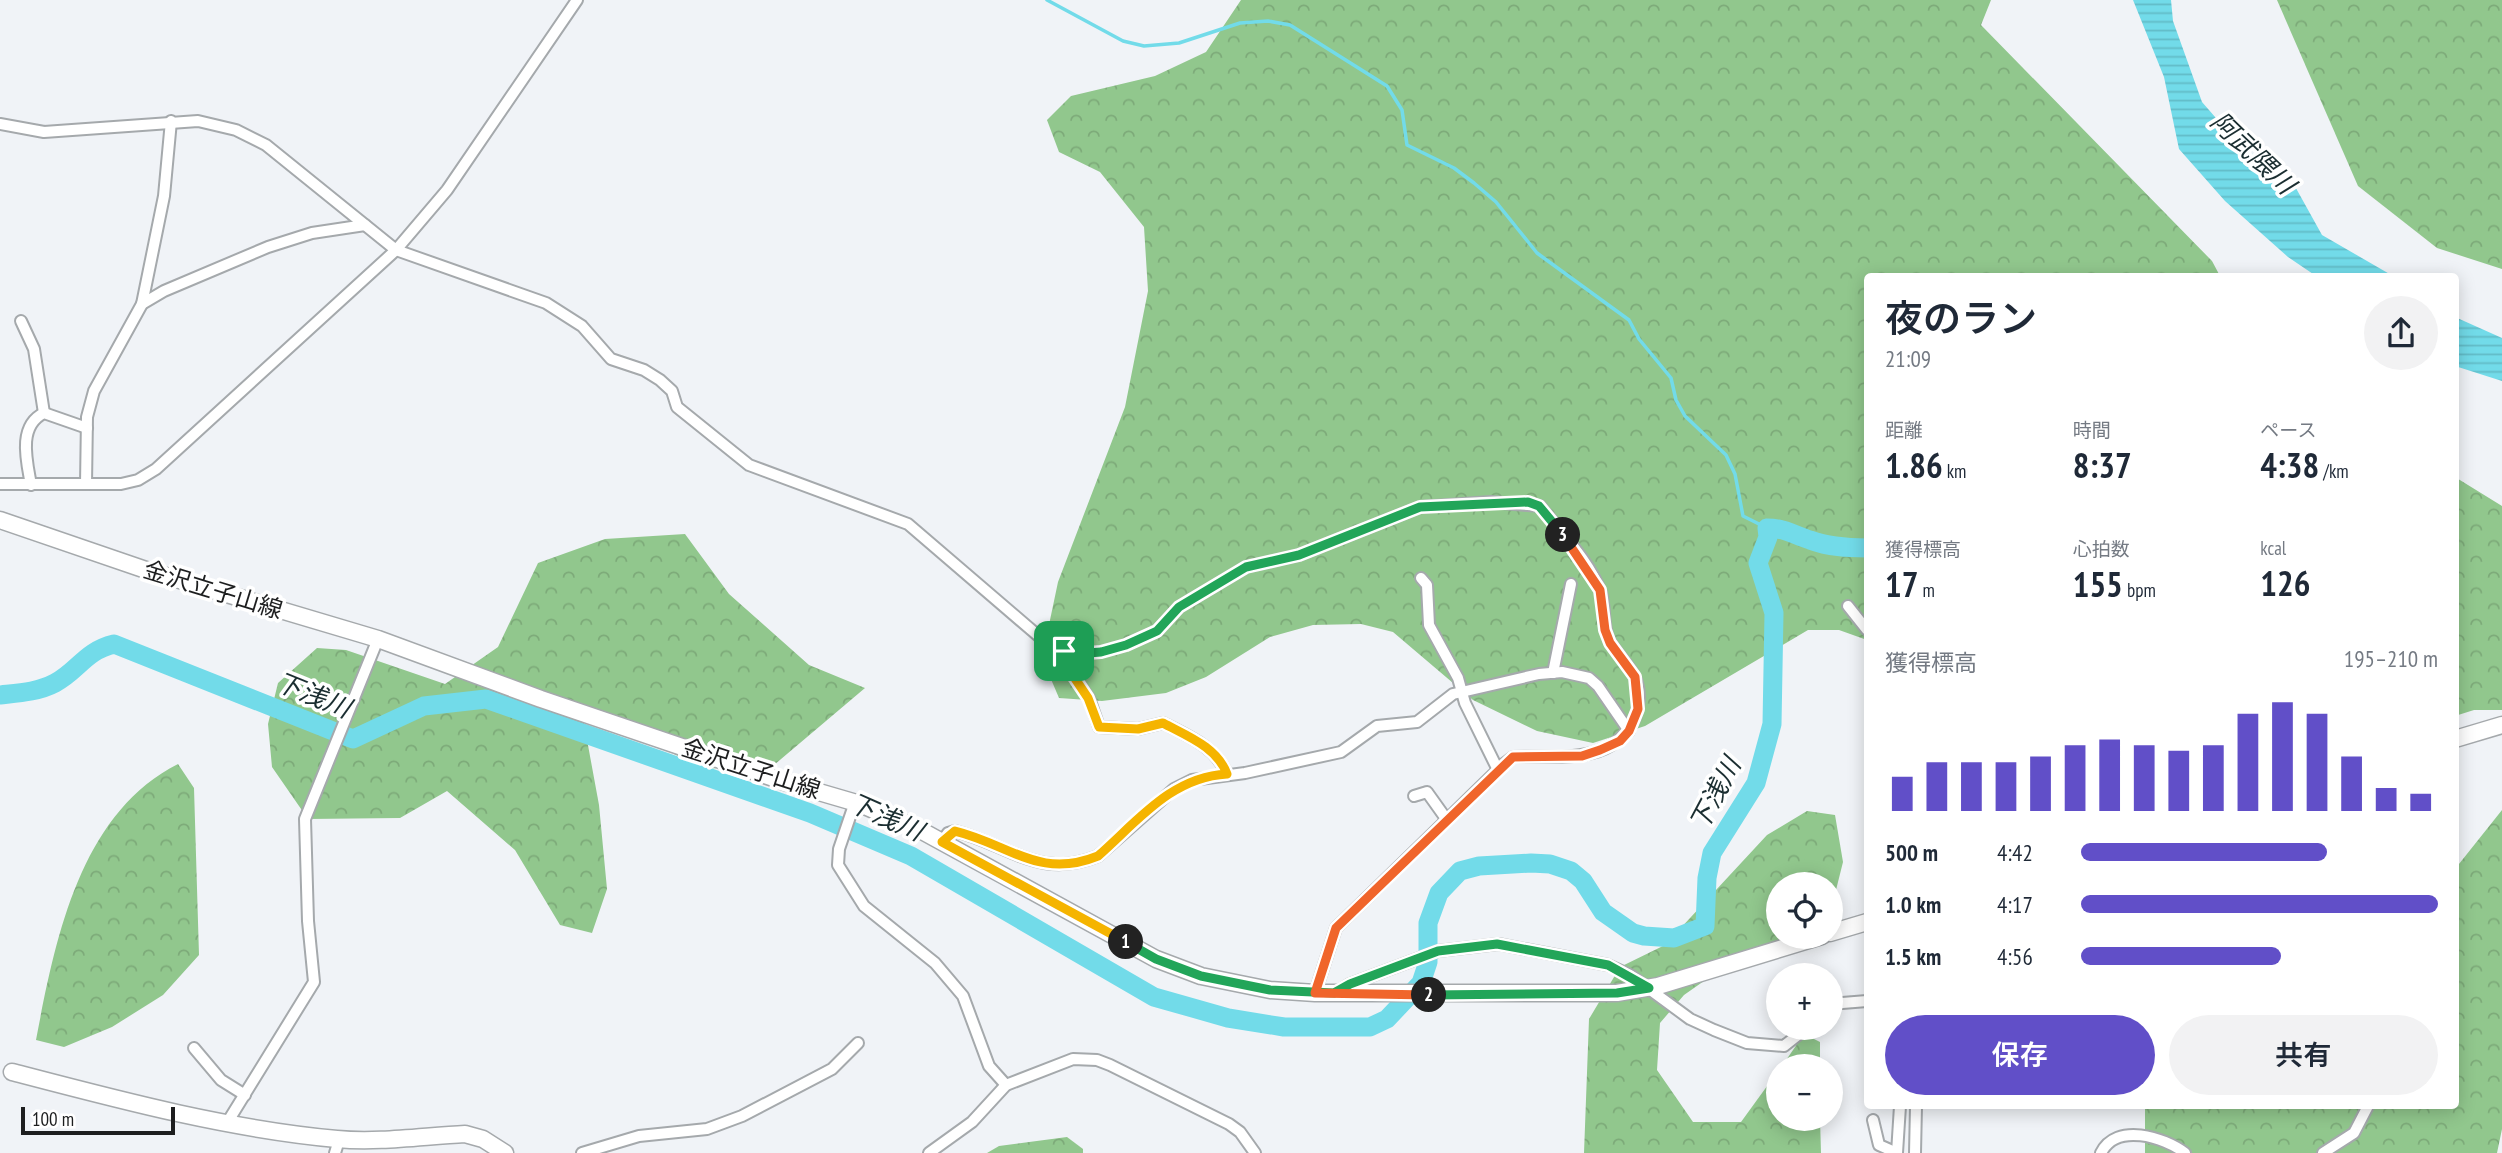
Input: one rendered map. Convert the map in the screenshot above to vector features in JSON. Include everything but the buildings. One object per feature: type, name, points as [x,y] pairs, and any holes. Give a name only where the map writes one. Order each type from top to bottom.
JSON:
[{"type":"street","points":[[0,484],[121,484],[138,480],[156,469],[396,250],[447,190],[577,0]]},
{"type":"street","points":[[86,484],[87,428],[94,391],[142,304],[164,196],[171,121]]},
{"type":"street","points":[[0,124],[44,132],[171,121],[221,125],[266,145],[396,250],[546,303],[565,313],[582,326],[611,359],[644,370],[660,380],[672,391],[677,407],[749,465],[908,524],[1024,626],[1064,651],[1075,654],[1101,652],[1126,645],[1157,631],[1179,607],[1246,567],[1299,555],[1420,507],[1528,502],[1539,506],[1573,547],[1600,590],[1605,630],[1610,643],[1635,677],[1639,688],[1636,718],[1620,741],[1582,756],[1513,757],[1497,770],[1336,928],[1315,993]]},
{"type":"street","points":[[142,304],[164,291],[268,247],[312,233],[365,225]]},
{"type":"street","points":[[21,321],[34,349],[44,413]]},
{"type":"street","points":[[31,485],[25,440],[38,415],[44,413],[87,428]]},
{"type":"street","name":"金沢立子山線","points":[[0,520],[146,570],[378,639],[554,704],[855,803],[942,842],[1156,959],[1201,976],[1270,990],[1315,993],[1617,993],[1649,988],[1779,949]]},
{"type":"street","points":[[1422,578],[1427,585],[1429,625],[1458,678],[1462,693],[1497,770]]},
{"type":"street","points":[[1553,673],[1571,584]]},
{"type":"street","points":[[1848,606],[1864,626]]},
{"type":"street","points":[[227,1123],[314,982],[308,921],[305,819],[378,639]]},
{"type":"street","points":[[1064,651],[1068,668],[1088,698],[1099,727],[1138,729],[1163,723],[1210,750],[1222,761],[1227,774]]},
{"type":"street","points":[[942,842],[955,831],[1045,865],[1083,862],[1098,856],[1174,789],[1192,780],[1245,773],[1340,751],[1377,726],[1417,722],[1453,694],[1553,673],[1589,678],[1598,686],[1629,731]]},
{"type":"street","points":[[2459,738],[2502,725]]},
{"type":"street","points":[[1413,796],[1427,792],[1447,820]]},
{"type":"street","points":[[855,803],[839,849],[838,865],[864,906],[935,963],[963,996],[989,1066],[1006,1084]]},
{"type":"street","points":[[1843,929],[1864,923]]},
{"type":"street","points":[[1334,993],[1350,984],[1429,954],[1497,944],[1608,965],[1649,988],[1690,1019],[1746,1043],[1784,1046],[1795,1040]]},
{"type":"street","points":[[1843,1003],[1864,1001]]},
{"type":"street","points":[[582,1153],[639,1136],[707,1129],[742,1116],[832,1069],[858,1043]]},
{"type":"street","points":[[194,1048],[222,1080],[245,1095]]},
{"type":"street","points":[[929,1153],[972,1122],[1006,1084],[1065,1061],[1097,1060],[1229,1124],[1240,1132],[1255,1153]]},
{"type":"street","points":[[6,1071],[167,1112],[337,1146],[465,1134],[483,1139],[505,1153]]},
{"type":"street","points":[[1873,1120],[1879,1145],[1897,1153],[1900,1109]]},
{"type":"street","points":[[1915,1153],[1916,1109]]},
{"type":"street","points":[[2323,1153],[2354,1133],[2366,1109]]},
{"type":"street","points":[[2101,1153],[2111,1141],[2136,1136],[2161,1138],[2185,1153]]},
{"type":"green space","points":[[1241,0],[1991,0],[1981,25],[2212,261],[2218,273],[1864,273],[1864,639],[1839,630],[1808,630],[1645,726],[1593,743],[1537,731],[1473,700],[1393,632],[1361,624],[1313,625],[1270,637],[1206,677],[1166,693],[1102,701],[1059,698],[1042,658],[1058,582],[1125,407],[1148,291],[1144,227],[1100,172],[1059,152],[1047,120],[1071,96],[1155,76],[1206,52]]},
{"type":"green space","points":[[2277,0],[2502,0],[2502,269],[2437,248],[2358,186]]},
{"type":"green space","points":[[2459,479],[2502,506],[2502,710],[2474,710],[2459,715]]},
{"type":"green space","points":[[685,534],[729,594],[809,665],[865,688],[774,765],[702,769],[622,726],[583,718],[599,805],[607,889],[592,933],[560,925],[515,850],[447,791],[400,818],[308,819],[272,767],[268,724],[278,683],[317,648],[346,650],[445,684],[498,647],[538,563],[605,539]]},
{"type":"green space","points":[[178,764],[194,788],[199,955],[163,995],[112,1027],[64,1047],[36,1040],[63,922],[95,847],[117,814],[144,786]]},
{"type":"green space","points":[[2502,810],[2502,1129],[2497,1153],[2145,1153],[2145,1109],[2459,1109],[2459,864]]},
{"type":"green space","points":[[1807,811],[1835,815],[1843,862],[1840,872],[1766,872],[1766,949],[1769,949],[1724,967],[1684,995],[1660,1023],[1657,1070],[1693,1122],[1741,1122],[1766,1088],[1766,1131],[1820,1131],[1821,1153],[1584,1153],[1589,1019],[1620,967],[1665,945],[1767,835]]},
{"type":"green space","points":[[1800,1040],[1820,1042],[1820,1054],[1790,1054]]},
{"type":"green space","points":[[1067,1137],[1083,1149],[1083,1153],[987,1153],[999,1146]]},
{"type":"water","points":[[2133,0],[2171,0],[2173,21],[2202,102],[2243,149],[2287,172],[2322,235],[2388,273],[2312,273],[2288,257],[2225,201],[2179,149],[2164,77]]},
{"type":"water","points":[[2459,319],[2502,338],[2502,381],[2459,367]]},
{"type":"waterway","points":[[1047,0],[1123,41],[1144,46],[1179,43],[1240,23],[1268,21],[1290,25],[1387,86],[1402,110],[1407,145],[1454,168],[1474,183],[1496,202],[1537,253],[1629,320],[1639,339],[1671,378],[1676,400],[1685,416],[1726,455],[1735,474],[1743,516],[1767,528]]},
{"type":"waterway","name":"下浅川","points":[[0,695],[28,692],[48,686],[63,678],[96,651],[114,644],[353,739],[424,706],[486,699],[810,813],[911,856],[1154,997],[1228,1018],[1284,1027],[1370,1027],[1387,1019],[1421,983],[1428,962],[1428,923],[1439,893],[1460,871],[1479,866],[1550,864],[1571,871],[1583,881],[1603,912],[1633,933],[1674,938],[1705,926],[1707,878],[1712,853],[1756,783],[1772,724],[1774,613],[1758,563],[1768,537],[1767,528],[1784,530],[1831,546],[1864,548]]},
{"type":"route","points":[[1064,651],[1068,668],[1088,698],[1099,727],[1114,730],[1138,729],[1154,723],[1163,723],[1210,750],[1222,761],[1227,774],[1192,780],[1174,789],[1098,856],[1083,862],[1045,865],[1016,857],[970,834],[955,831],[948,833],[942,842],[1156,959],[1201,976],[1270,990],[1315,993],[1334,993],[1350,984],[1438,951],[1497,944],[1608,965],[1649,988],[1617,993],[1428,995],[1315,993],[1336,928],[1505,763],[1513,757],[1582,756],[1600,750],[1620,741],[1636,718],[1639,688],[1635,677],[1610,643],[1605,630],[1600,590],[1573,547],[1539,506],[1528,502],[1492,502],[1420,507],[1299,555],[1246,567],[1179,607],[1157,631],[1126,645],[1101,652],[1075,654],[1064,651]]},
{"type":"water label","name":"阿武隈川","points":[[2253,153]]}]
